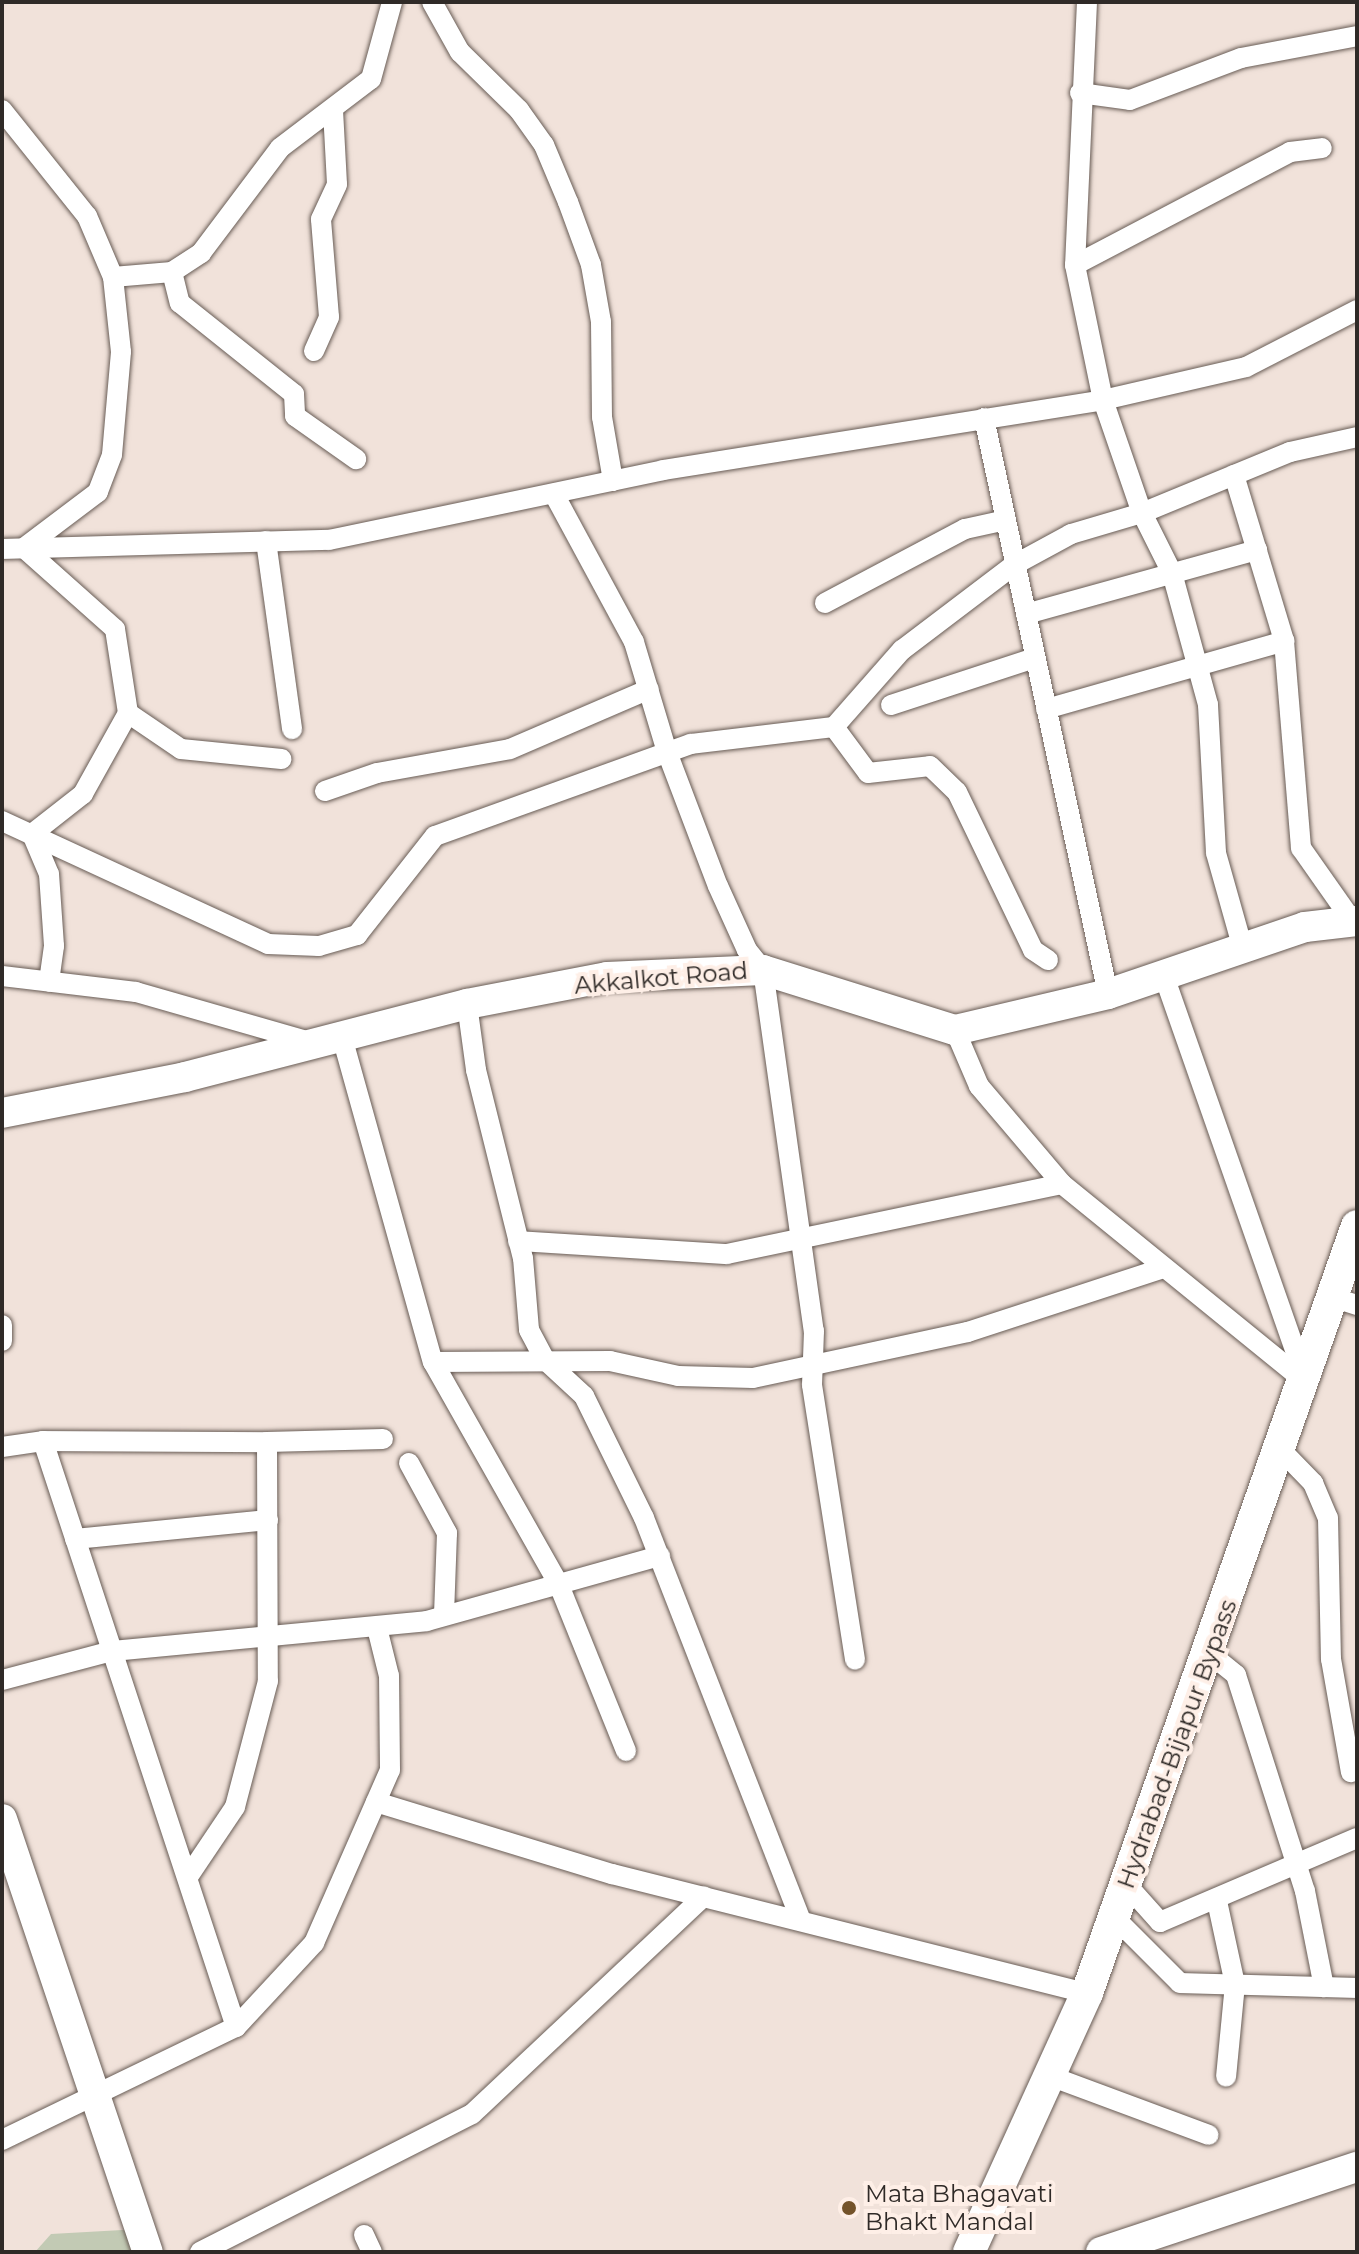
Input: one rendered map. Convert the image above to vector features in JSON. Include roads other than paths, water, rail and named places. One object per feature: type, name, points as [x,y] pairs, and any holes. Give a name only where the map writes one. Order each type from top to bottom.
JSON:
[{"type":"main road","name":"Hydrabad-Bijapur Bypass","points":[[969,2252],[1053,2077],[1087,1993],[1307,1383],[1346,1302],[1357,1226]]},
{"type":"street","points":[[113,277],[172,272],[201,253],[280,148],[371,79],[392,2]]},
{"type":"street","points":[[432,2],[460,52],[519,110],[544,145],[568,202],[591,265],[601,322],[602,417],[613,481]]},
{"type":"street","points":[[1087,2],[1080,93],[1075,265],[1103,400],[1142,513],[1172,573],[1198,666],[1213,745],[1216,853],[1243,949]]},
{"type":"street","points":[[1080,93],[1130,100],[1241,58],[1357,36]]},
{"type":"street","points":[[314,351],[329,317],[321,219],[337,184],[333,109]]},
{"type":"street","points":[[2,110],[87,216],[113,277],[121,352],[112,455],[98,492],[24,548]]},
{"type":"street","points":[[1075,265],[1290,152],[1322,148]]},
{"type":"street","points":[[172,272],[180,303],[294,394],[295,416],[356,459]]},
{"type":"street","points":[[2,549],[329,540],[613,481],[1103,400],[1246,367],[1357,310]]},
{"type":"street","points":[[984,418],[1108,994]]},
{"type":"street","points":[[2,821],[106,874],[268,944],[319,946],[357,935],[435,836],[667,752],[834,727],[902,650],[1014,565],[1071,534],[1142,513],[1290,452],[1357,437]]},
{"type":"street","points":[[1234,475],[1284,641],[1301,848],[1355,921],[1305,927],[1108,994],[955,1030],[979,1086],[1062,1184],[1161,1269],[1307,1383]]},
{"type":"street","points":[[554,494],[634,642],[667,752],[747,950],[763,970],[798,1239],[814,1331],[810,1365],[855,1660]]},
{"type":"street","points":[[825,603],[965,529],[1006,520]]},
{"type":"street","points":[[266,541],[292,729]]},
{"type":"street","points":[[24,548],[115,629],[128,713],[83,794],[32,834]]},
{"type":"street","points":[[1026,614],[1257,550]]},
{"type":"street","points":[[1046,709],[1284,641]]},
{"type":"street","points":[[891,705],[1035,658]]},
{"type":"street","points":[[325,791],[377,773],[510,749],[649,689]]},
{"type":"street","points":[[128,713],[181,749],[282,759]]},
{"type":"street","points":[[834,727],[868,773],[930,766],[957,792],[1033,950],[1048,960]]},
{"type":"street","points":[[32,834],[49,874],[54,946],[49,982]]},
{"type":"street","name":"Akkalkot Road","points":[[2,1113],[329,1040],[467,1004],[607,977],[763,970],[955,1030]]},
{"type":"street","points":[[2,976],[136,992],[329,1040],[433,1362],[559,1585],[626,1751]]},
{"type":"street","points":[[1164,976],[1307,1383]]},
{"type":"street","points":[[467,1004],[476,1070],[518,1241],[529,1330],[545,1360],[584,1396],[660,1556],[800,1919]]},
{"type":"street","points":[[518,1241],[727,1254],[1062,1184]]},
{"type":"street","points":[[433,1362],[610,1361],[708,1377],[753,1378],[968,1332],[1161,1269]]},
{"type":"street","points":[[2,1325],[2,1341]]},
{"type":"street","points":[[2,1447],[43,1441],[383,1439]]},
{"type":"street","points":[[43,1441],[236,2027]]},
{"type":"street","points":[[188,1877],[235,1807],[268,1681],[267,1442]]},
{"type":"street","points":[[1282,1451],[1313,1483],[1328,1518],[1331,1659],[1351,1772]]},
{"type":"street","points":[[409,1463],[447,1533],[444,1615]]},
{"type":"street","points":[[75,1539],[268,1520]]},
{"type":"street","points":[[2,1680],[112,1651],[377,1628],[444,1615],[660,1556]]},
{"type":"street","points":[[2,2140],[96,2098],[236,2027],[314,1943],[390,1770],[389,1676],[377,1628]]},
{"type":"street","points":[[1209,1653],[1236,1675],[1297,1866],[1324,1987]]},
{"type":"street","points":[[376,1802],[704,1896],[1087,1993]]},
{"type":"street","points":[[2,1819],[148,2252]]},
{"type":"street","points":[[1126,1884],[1160,1922],[1217,1901],[1357,1838]]},
{"type":"street","points":[[200,2252],[472,2114],[704,1896]]},
{"type":"street","points":[[1217,1901],[1235,1984],[1226,2077]]},
{"type":"street","points":[[1114,1917],[1180,1983],[1357,1988]]},
{"type":"street","points":[[1053,2077],[1209,2135]]},
{"type":"street","points":[[1101,2252],[1357,2167]]},
{"type":"place","name":"Mata Bhagavati Bhakt Mandal","points":[[849,2208]]}]
